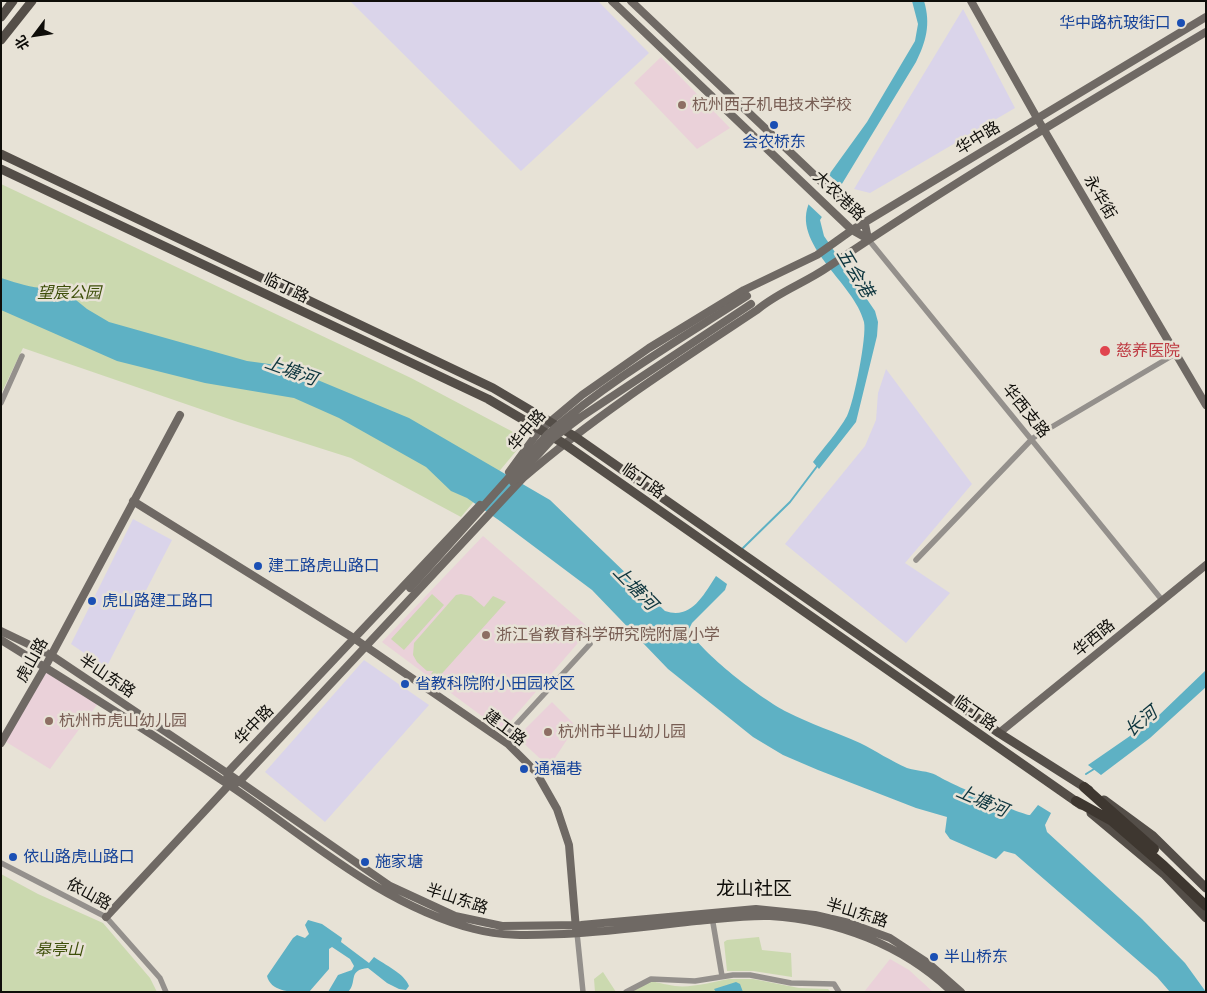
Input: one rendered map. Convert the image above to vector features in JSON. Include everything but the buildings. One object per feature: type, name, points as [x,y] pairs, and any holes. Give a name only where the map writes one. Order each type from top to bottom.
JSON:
[{"type":"highway","points":[[1084,786],[1114,818],[1206,906]]},
{"type":"highway","points":[[1076,800],[1114,818],[1206,899]]},
{"type":"main road","points":[[1,17],[14,1]]},
{"type":"main road","points":[[1,40],[32,1]]},
{"type":"main road","name":"大农港路","points":[[612,1],[852,230],[868,239]]},
{"type":"main road","name":"大农港路","points":[[631,1],[814,177],[847,206],[864,224],[868,239]]},
{"type":"main road","name":"永华街","points":[[972,1],[1037,118],[1206,405]]},
{"type":"main road","name":"华中路","points":[[227,773],[477,508],[511,470],[539,431],[582,395],[649,348],[744,290],[817,255],[852,230],[1206,17]]},
{"type":"main road","name":"华中路","points":[[239,782],[523,478],[563,443],[757,310],[771,298],[826,268],[868,239],[1044,128],[1206,32]]},
{"type":"main road","name":"临丁路","points":[[1,154],[493,388],[548,423],[574,436],[999,733],[1084,786],[1153,836],[1206,888]]},
{"type":"main road","name":"临丁路","points":[[1,169],[488,400],[539,431],[563,443],[1076,800],[1164,874],[1206,918]]},
{"type":"main road","name":"华中路","points":[[379,631],[412,589],[553,438],[749,300],[764,282]]},
{"type":"main road","name":"华中路","points":[[749,300],[771,298]]},
{"type":"main road","points":[[180,415],[133,502],[355,639]]},
{"type":"main road","name":"虎山路","points":[[1,743],[45,667],[133,502]]},
{"type":"main road","name":"华西路","points":[[999,733],[1206,565]]},
{"type":"main road","name":"华中路","points":[[371,622],[412,589]]},
{"type":"main road","name":"半山东路","points":[[1,631],[51,655],[227,773],[390,886],[455,916],[495,925],[574,925],[712,916],[768,916],[828,925],[904,954],[925,968],[952,992]]},
{"type":"main road","name":"建工路","points":[[355,639],[502,740],[536,772],[556,809],[569,845],[574,925],[578,933]]},
{"type":"main road","name":"半山东路","points":[[1,640],[229,785],[386,894],[416,909],[475,930],[508,936],[578,933],[774,910],[816,915],[849,923],[890,938],[928,963],[961,992]]},
{"type":"main road","points":[[227,773],[229,785]]},
{"type":"main road","points":[[106,917],[229,785],[239,782]]},
{"type":"street","name":"华西支路","points":[[868,239],[1162,600]]},
{"type":"street","points":[[916,560],[1031,440],[1175,354]]},
{"type":"street","points":[[1,402],[22,356]]},
{"type":"street","points":[[502,740],[590,644]]},
{"type":"street","name":"依山路","points":[[1,863],[106,917],[160,978],[166,992]]},
{"type":"street","points":[[712,916],[722,976]]},
{"type":"street","points":[[578,933],[583,992]]},
{"type":"street","points":[[626,992],[650,979],[676,978],[695,981],[722,976],[750,975],[792,983],[834,984],[839,992]]},
{"type":"shaded area","points":[[350,1],[598,1],[649,53],[521,171]]},
{"type":"shaded area","points":[[963,9],[1015,108],[870,193],[854,189]]},
{"type":"shaded area","name":"杭州西子机电技术学校","points":[[661,57],[730,128],[697,149],[634,83]]},
{"type":"shaded area","points":[[886,369],[972,484],[905,563],[950,593],[906,643],[785,544],[865,446],[876,420],[878,393]]},
{"type":"shaded area","points":[[133,519],[172,540],[106,668],[71,644]]},
{"type":"shaded area","name":"浙江省教育科学研究院附属小学","points":[[483,536],[590,629],[502,731],[382,642]]},
{"type":"shaded area","points":[[364,660],[429,705],[325,822],[265,772]]},
{"type":"shaded area","name":"杭州市虎山幼儿园","points":[[45,667],[99,702],[50,769],[3,740]]},
{"type":"shaded area","name":"杭州市半山幼儿园","points":[[552,702],[576,726],[549,767],[517,737]]},
{"type":"shaded area","points":[[890,959],[909,970],[933,992],[864,992]]},
{"type":"green space","name":"望宸公园","points":[[1,184],[411,378],[515,433],[522,444],[461,517],[351,458],[238,422],[23,348],[1,394]]},
{"type":"green space","points":[[432,594],[444,605],[404,650],[391,639]]},
{"type":"green space","points":[[456,595],[471,596],[484,607],[493,596],[506,602],[437,679],[431,674],[433,671],[427,671],[417,662],[413,655],[414,643]]},
{"type":"green space","name":"皋亭山","points":[[1,874],[38,894],[103,923],[150,978],[157,992],[1,992]]},
{"type":"green space","points":[[759,937],[762,950],[791,953],[792,977],[753,971],[727,971],[724,942],[727,940]]},
{"type":"green space","points":[[603,972],[616,992],[595,992],[594,979]]},
{"type":"green space","points":[[729,979],[753,979],[799,988],[828,989],[831,992],[632,992],[649,982],[688,986]]},
{"type":"water","points":[[912,1],[924,1],[926,9],[926,33],[920,55],[820,220],[824,236],[875,311],[878,322],[877,336],[856,422],[819,469],[813,462],[839,428],[850,409],[864,341],[864,322],[858,307],[849,293],[815,248],[808,233],[806,217],[810,201],[867,122],[915,41],[918,24]]},
{"type":"water","name":"上塘河","points":[[1,278],[36,287],[60,287],[87,309],[109,322],[247,361],[284,366],[409,418],[550,500],[665,611],[674,613],[689,609],[701,598],[716,576],[727,584],[725,590],[692,623],[689,629],[705,650],[733,675],[787,712],[860,743],[907,768],[933,774],[1024,814],[1030,815],[1038,805],[1051,813],[1045,825],[1047,832],[1142,919],[1185,963],[1206,992],[1170,992],[1157,977],[1015,854],[1004,851],[996,859],[950,839],[945,832],[947,817],[916,808],[818,770],[783,755],[753,737],[668,669],[592,590],[500,521],[467,498],[451,491],[426,467],[339,418],[294,398],[205,383],[117,361],[1,310]]},
{"type":"water","points":[[1206,670],[1206,687],[1150,738],[1101,775],[1088,765],[1156,718]]},
{"type":"water","points":[[308,920],[322,924],[342,938],[341,942],[369,963],[374,957],[394,970],[407,981],[409,986],[406,990],[399,989],[387,983],[368,968],[357,971],[348,992],[328,992],[338,975],[352,970],[354,966],[350,959],[332,947],[329,949],[329,969],[309,992],[278,989],[273,986],[267,976],[293,938],[297,935],[305,938],[309,934],[305,925]]},
{"type":"water","points":[[736,982],[740,984],[743,992],[716,992],[714,989]]},
{"type":"pier","points":[[827,173],[842,187],[824,219],[807,203]]},
{"type":"waterway","name":"五会港","points":[[743,548],[790,502],[818,465]]},
{"type":"waterway","name":"长河","points":[[1086,774],[1094,769]]},
{"type":"place","name":"华中路杭玻街口","points":[[1181,23]]},
{"type":"place","name":"杭州西子机电技术学校","points":[[682,105]]},
{"type":"place","name":"会农桥东","points":[[774,125]]},
{"type":"place","name":"慈养医院","points":[[1105,351]]},
{"type":"place","name":"建工路虎山路口","points":[[258,566]]},
{"type":"place","name":"虎山路建工路口","points":[[92,601]]},
{"type":"place","name":"浙江省教育科学研究院附属小学","points":[[486,635]]},
{"type":"place","name":"省教科院附小田园校区","points":[[405,684]]},
{"type":"place","name":"杭州市虎山幼儿园","points":[[49,721]]},
{"type":"place","name":"杭州市半山幼儿园","points":[[548,732]]},
{"type":"place","name":"通福巷","points":[[524,769]]},
{"type":"place","name":"依山路虎山路口","points":[[13,857]]},
{"type":"place","name":"施家塘","points":[[365,862]]},
{"type":"place","name":"半山桥东","points":[[934,957]]},
{"type":"district","name":"龙山社区","points":[[754,889]]}]
